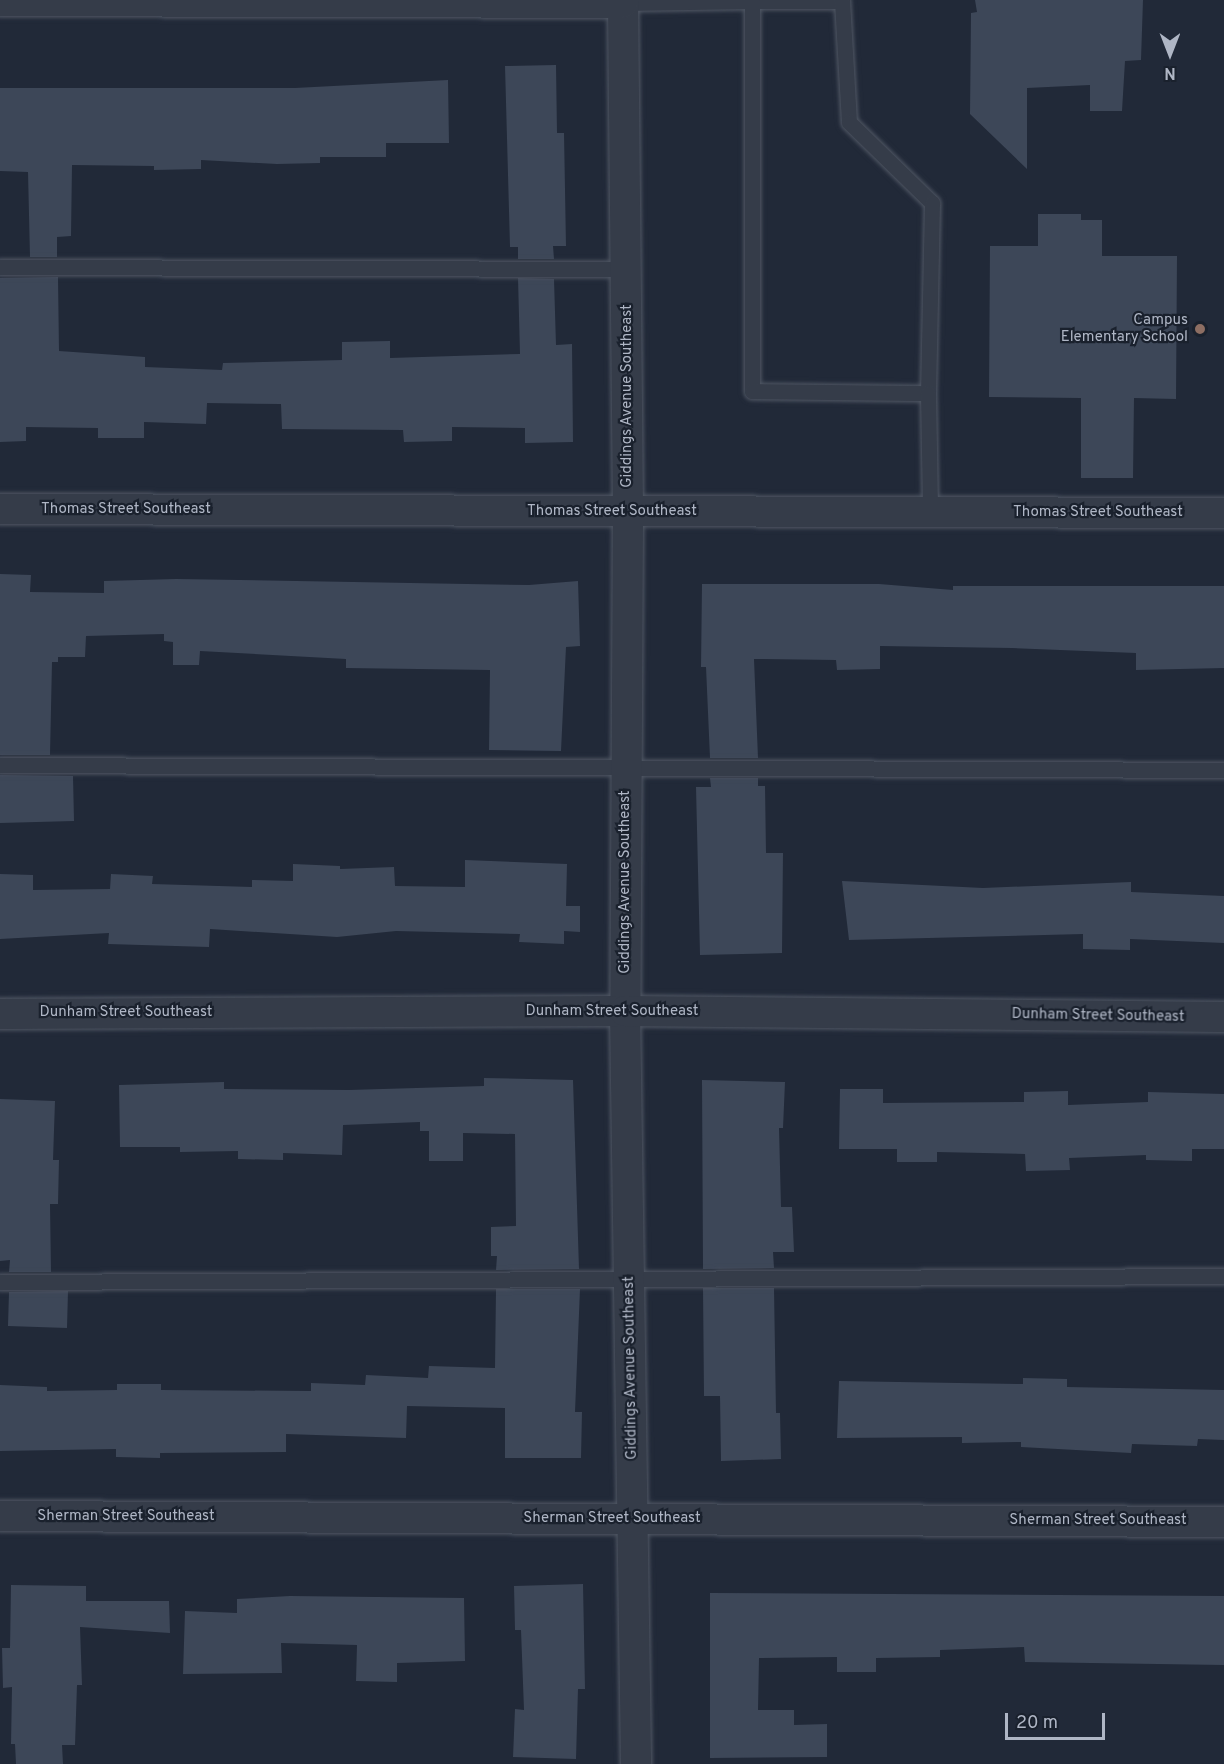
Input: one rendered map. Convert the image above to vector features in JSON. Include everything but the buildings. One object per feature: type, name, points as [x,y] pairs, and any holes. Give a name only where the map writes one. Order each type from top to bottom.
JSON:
[{"type":"street","points":[[0,1],[623,1]]},
{"type":"street","name":"Giddings Avenue Southeast","points":[[623,1],[628,512],[626,1011],[636,1764]]},
{"type":"street","name":"Thomas Street Southeast","points":[[0,509],[1224,513]]},
{"type":"street","name":"Dunham Street Southeast","points":[[0,1014],[626,1011],[1224,1017]]},
{"type":"street","name":"Sherman Street Southeast","points":[[0,1516],[1224,1522]]},
{"type":"lane","points":[[623,1],[842,1],[849,122],[932,203],[928,393],[930,512]]},
{"type":"lane","points":[[752,1],[752,391],[928,393]]},
{"type":"lane","points":[[0,267],[627,269]]},
{"type":"lane","points":[[0,765],[1224,770]]},
{"type":"lane","points":[[0,1282],[630,1276],[1224,1276]]},
{"type":"place","name":"Campus Elementary School","points":[[1200,329]]}]
